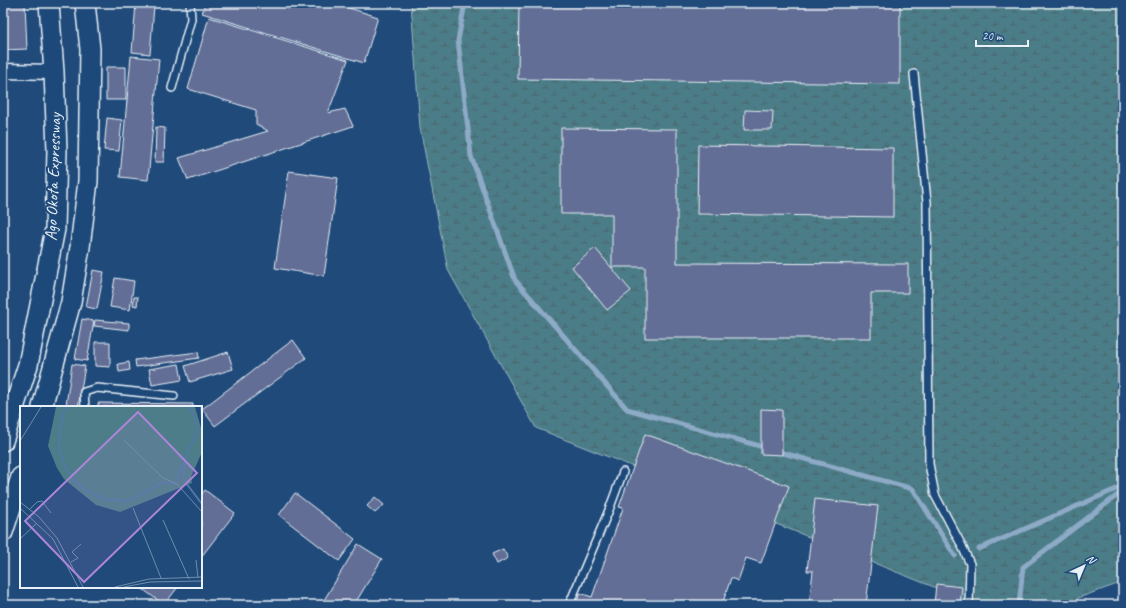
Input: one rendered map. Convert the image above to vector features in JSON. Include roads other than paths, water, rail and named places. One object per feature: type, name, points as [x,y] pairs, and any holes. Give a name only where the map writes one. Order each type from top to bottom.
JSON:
[{"type":"main road","name":"Ago Okota Expressway","points":[[3,441],[28,365],[55,229],[57,150],[54,72],[49,3]]},
{"type":"main road","name":"Ago Okota Expressway","points":[[42,406],[71,302],[80,247],[88,181],[90,49],[85,3]]},
{"type":"main road","points":[[3,532],[20,480]]},
{"type":"street","points":[[3,71],[54,72]]},
{"type":"lane","points":[[172,88],[191,18],[190,3]]},
{"type":"lane","points":[[914,74],[927,202],[929,464],[935,495],[970,564],[969,605]]},
{"type":"lane","points":[[84,406],[84,392],[97,388],[174,396]]},
{"type":"lane","points":[[569,605],[609,510],[623,472]]},
{"type":"waterway","points":[[465,3],[458,40],[471,156],[515,280],[627,409],[767,448]]},
{"type":"waterway","points":[[776,451],[913,489],[955,556]]},
{"type":"waterway","points":[[979,549],[1123,486]]},
{"type":"waterway","points":[[1019,605],[1023,567],[1123,491]]}]
